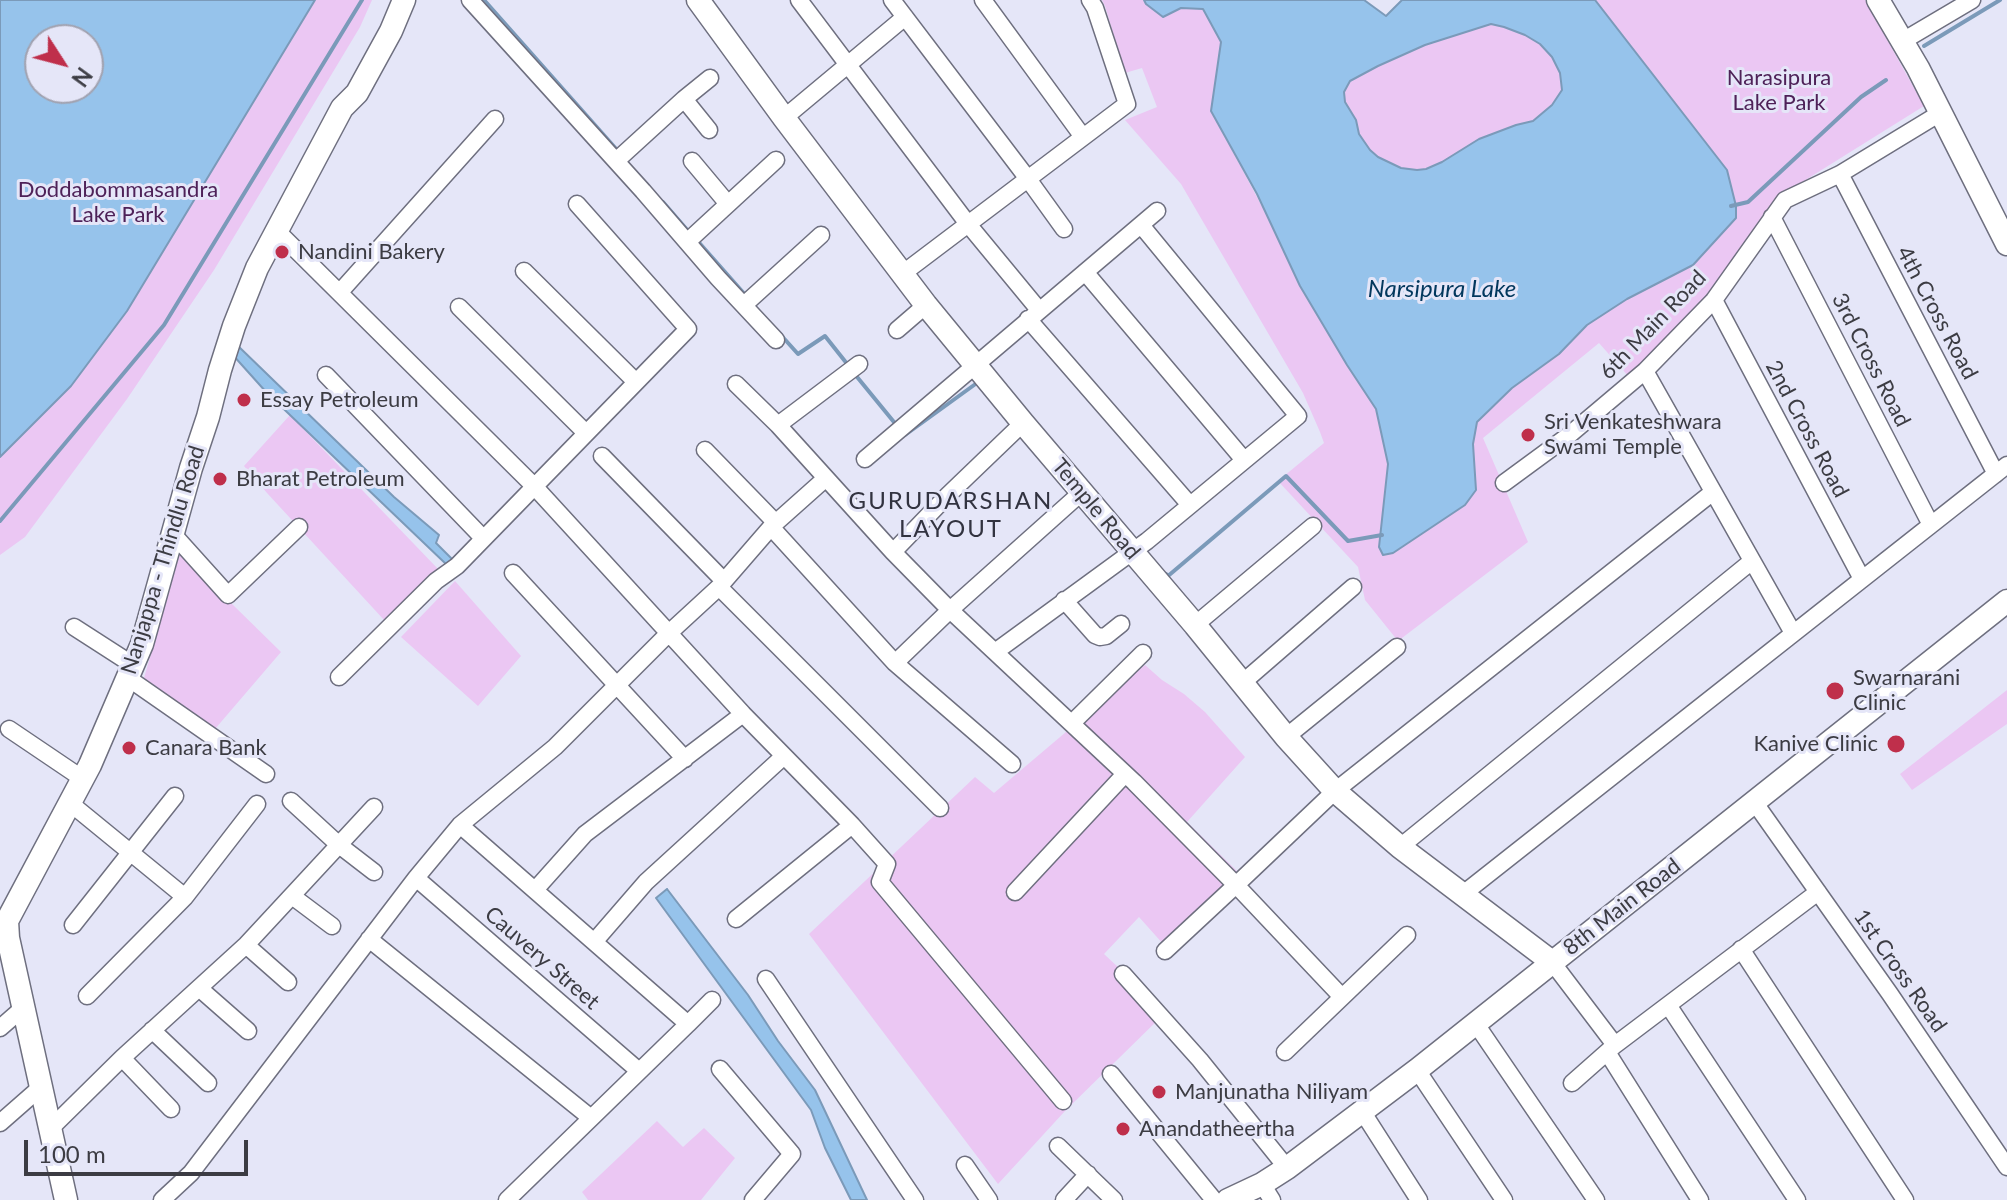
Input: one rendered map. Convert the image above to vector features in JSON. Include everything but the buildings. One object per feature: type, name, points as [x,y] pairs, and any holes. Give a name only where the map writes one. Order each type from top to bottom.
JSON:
[{"type":"street","points":[[342,108],[346,86],[391,0]]},
{"type":"street","points":[[342,108],[357,93],[404,0]]},
{"type":"street","points":[[470,0],[620,158],[748,301],[776,340]]},
{"type":"street","name":"Temple Road","points":[[698,0],[926,305],[1082,492],[1138,547],[1195,625],[1286,737],[1335,791],[1400,847],[1552,962]]},
{"type":"street","points":[[799,0],[1034,315],[1190,505]]},
{"type":"street","points":[[892,0],[1064,229]]},
{"type":"street","points":[[983,0],[1083,137]]},
{"type":"street","points":[[902,274],[1127,104],[1090,0]]},
{"type":"street","points":[[1878,0],[1942,112],[2006,238]]},
{"type":"street","points":[[1901,42],[1972,0]]},
{"type":"street","points":[[784,118],[905,17]]},
{"type":"street","points":[[620,158],[710,78]]},
{"type":"street","points":[[684,99],[709,130]]},
{"type":"street","name":"Nanjappa - Thindlu Road","points":[[66,1200],[23,1008],[5,954],[3,919],[83,779],[142,644],[234,326],[257,268],[342,108]]},
{"type":"street","name":"6th Main Road","points":[[1504,483],[1568,436],[1645,371],[1714,300],[1785,200],[1840,174],[1942,112]]},
{"type":"street","points":[[340,292],[495,119]]},
{"type":"street","points":[[692,238],[776,160]]},
{"type":"street","points":[[692,161],[728,204]]},
{"type":"street","name":"4th Cross Road","points":[[1840,174],[2002,469]]},
{"type":"street","points":[[339,677],[436,581],[457,566],[688,329],[577,204]]},
{"type":"street","points":[[865,459],[900,429],[982,373],[1034,315],[1157,211]]},
{"type":"street","name":"3rd Cross Road","points":[[1772,217],[1931,525]]},
{"type":"street","points":[[995,652],[1138,547],[1298,416],[1141,225]]},
{"type":"street","points":[[277,231],[534,486],[743,714],[852,825],[887,864],[880,882],[1063,1101]]},
{"type":"street","points":[[748,301],[821,235]]},
{"type":"street","points":[[524,271],[636,382]]},
{"type":"street","points":[[1085,272],[1244,460]]},
{"type":"street","name":"2nd Cross Road","points":[[1714,300],[1862,579]]},
{"type":"street","points":[[897,330],[926,305]]},
{"type":"street","points":[[459,307],[586,433]]},
{"type":"street","points":[[778,425],[853,369]]},
{"type":"street","points":[[1645,371],[1793,633]]},
{"type":"street","points":[[326,375],[483,538]]},
{"type":"street","points":[[736,384],[950,610],[1125,774],[1342,997]]},
{"type":"street","points":[[893,552],[1023,423]]},
{"type":"street","points":[[705,450],[895,663],[1012,764]]},
{"type":"street","points":[[602,456],[940,808]]},
{"type":"street","points":[[1463,894],[2002,469]]},
{"type":"street","points":[[162,1200],[191,1173],[460,825],[555,747],[722,584],[774,525],[826,478]]},
{"type":"street","points":[[895,663],[1082,492]]},
{"type":"street","points":[[1165,951],[1335,791],[1713,492]]},
{"type":"street","points":[[1195,625],[1313,526]]},
{"type":"street","points":[[174,535],[228,595],[299,527]]},
{"type":"street","points":[[1400,847],[1752,561]]},
{"type":"street","points":[[513,573],[685,759]]},
{"type":"street","points":[[1241,684],[1353,587]]},
{"type":"street","points":[[1064,600],[1095,635],[1106,636],[1121,624]]},
{"type":"street","name":"8th Main Road","points":[[1228,1200],[1267,1192],[1287,1168],[1476,1024],[2007,601]]},
{"type":"street","points":[[74,627],[266,774]]},
{"type":"street","points":[[1286,737],[1397,647]]},
{"type":"street","points":[[1072,723],[1143,653]]},
{"type":"street","points":[[535,890],[585,834],[743,714]]},
{"type":"street","points":[[9,729],[83,779]]},
{"type":"street","points":[[594,942],[646,882],[784,756]]},
{"type":"street","points":[[1015,892],[1125,774]]},
{"type":"street","points":[[73,925],[175,796]]},
{"type":"street","points":[[291,801],[374,872]]},
{"type":"street","points":[[70,803],[185,897]]},
{"type":"street","name":"1st Cross Road","points":[[1755,803],[2007,1167]]},
{"type":"street","points":[[87,996],[185,897],[257,804]]},
{"type":"street","points":[[50,1129],[122,1058],[246,945],[374,807]]},
{"type":"street","points":[[460,825],[688,1024]]},
{"type":"street","points":[[736,919],[852,825]]},
{"type":"street","name":"Cauvery Street","points":[[416,878],[639,1071]]},
{"type":"street","points":[[1572,1083],[1611,1048],[1818,892]]},
{"type":"street","points":[[292,896],[332,926]]},
{"type":"street","points":[[1285,1052],[1407,935]]},
{"type":"street","points":[[369,939],[591,1118]]},
{"type":"street","points":[[246,945],[288,982]]},
{"type":"street","points":[[1741,949],[1905,1200]]},
{"type":"street","points":[[1552,962],[1611,1048],[1700,1200]]},
{"type":"street","points":[[1123,974],[1200,1060],[1287,1168]]},
{"type":"street","points":[[766,979],[915,1200]]},
{"type":"street","points":[[199,988],[248,1031]]},
{"type":"street","points":[[512,1198],[712,1000]]},
{"type":"street","points":[[1668,1005],[1797,1200]]},
{"type":"street","points":[[0,1028],[23,1008]]},
{"type":"street","points":[[1476,1024],[1596,1200]]},
{"type":"street","points":[[152,1030],[208,1083]]},
{"type":"street","points":[[122,1058],[171,1109]]},
{"type":"street","points":[[720,1069],[792,1154],[753,1200]]},
{"type":"street","points":[[1417,1070],[1504,1200]]},
{"type":"street","points":[[1111,1074],[1214,1200]]},
{"type":"street","points":[[0,1123],[41,1087]]},
{"type":"street","points":[[1362,1111],[1419,1200]]},
{"type":"street","points":[[1058,1146],[1114,1200]]},
{"type":"street","points":[[965,1165],[989,1200]]},
{"type":"street","points":[[1064,1200],[1088,1174]]},
{"type":"green space","name":"Doddabommasandra Lake Park","points":[[0,0],[372,0],[360,27],[214,270],[127,399],[25,537],[0,555]]},
{"type":"green space","name":"Narasipura Lake Park","points":[[1102,0],[1144,0],[1146,4],[1203,9],[1221,43],[1211,111],[1347,365],[1376,409],[1388,464],[1379,547],[1393,553],[1465,505],[1476,490],[1473,444],[1477,422],[1512,387],[1559,354],[1587,325],[1627,299],[1727,170],[1595,0],[1865,0],[1924,106],[1783,194],[1709,293],[1629,377],[1599,343],[1483,438],[1528,542],[1398,641],[1365,600],[1358,567],[1278,481],[1324,443],[1320,432],[1303,393],[1181,184],[1125,120],[1157,107],[1142,68],[1125,73]]},
{"type":"green space","points":[[1491,24],[1525,35],[1540,44],[1552,57],[1560,73],[1562,90],[1552,105],[1533,121],[1479,139],[1426,169],[1401,168],[1370,150],[1345,102],[1344,92],[1350,81],[1425,45]]},
{"type":"green space","points":[[290,415],[439,570],[385,621],[244,466]]},
{"type":"green space","points":[[180,553],[281,652],[215,729],[144,678]]},
{"type":"green space","points":[[455,581],[521,656],[478,706],[401,637]]},
{"type":"green space","points":[[1145,665],[1205,712],[1245,757],[1187,822],[1237,871],[1164,945],[1139,917],[1104,954],[1166,1012],[1065,1111],[998,1184],[809,934],[975,777],[994,793]]},
{"type":"green space","points":[[2007,690],[2007,724],[1912,790],[1900,774]]},
{"type":"green space","points":[[657,1121],[683,1147],[704,1128],[735,1158],[701,1200],[588,1200],[582,1192]]},
{"type":"water","name":"Doddabommasandra Lake Park","points":[[0,0],[315,0],[127,311],[71,386],[0,457]]},
{"type":"water","name":"Narsipura Lake","points":[[1144,0],[1364,0],[1386,16],[1402,0],[1595,0],[1727,170],[1736,218],[1693,265],[1627,299],[1587,325],[1559,354],[1512,388],[1477,422],[1473,444],[1476,490],[1465,505],[1393,553],[1383,555],[1379,547],[1388,464],[1376,409],[1300,286],[1257,194],[1211,111],[1221,42],[1203,9],[1181,8],[1163,17]],"holes":[[[1491,24],[1540,44],[1552,57],[1560,73],[1562,90],[1552,105],[1533,121],[1479,139],[1426,169],[1401,168],[1370,150],[1345,102],[1344,92],[1350,81],[1425,45]]]},
{"type":"water","points":[[236,344],[394,497],[439,535],[436,543],[452,559],[447,565],[267,393],[232,354]]},
{"type":"water","points":[[667,889],[815,1090],[867,1200],[851,1200],[825,1148],[811,1110],[656,898]]},
{"type":"waterway","points":[[0,521],[164,325],[362,0]]},
{"type":"waterway","points":[[484,0],[618,151]]},
{"type":"waterway","points":[[1924,46],[2000,0]]},
{"type":"waterway","points":[[1731,206],[1748,202],[1861,97],[1886,80]]},
{"type":"waterway","points":[[663,202],[689,232]]},
{"type":"waterway","points":[[695,238],[748,298]]},
{"type":"waterway","points":[[780,334],[798,354],[825,336],[848,365]]},
{"type":"waterway","points":[[853,372],[898,427]]},
{"type":"waterway","points":[[904,434],[981,380]]},
{"type":"waterway","points":[[1166,574],[1168,576],[1286,476],[1348,541],[1382,535]]},
{"type":"place","name":"Nandini Bakery","points":[[282,252]]},
{"type":"place","name":"Essay Petroleum","points":[[244,400]]},
{"type":"place","name":"Sri Venkateshwara Swami Temple","points":[[1528,435]]},
{"type":"place","name":"Bharat Petroleum","points":[[220,479]]},
{"type":"place","name":"Swarnarani Clinic","points":[[1835,691]]},
{"type":"place","name":"Kanive Clinic","points":[[1896,744]]},
{"type":"place","name":"Canara Bank","points":[[129,748]]},
{"type":"place","name":"Manjunatha Niliyam","points":[[1159,1092]]},
{"type":"place","name":"Anandatheertha","points":[[1123,1129]]},
{"type":"district","name":"GURUDARSHAN LAYOUT","points":[[951,515]]}]
